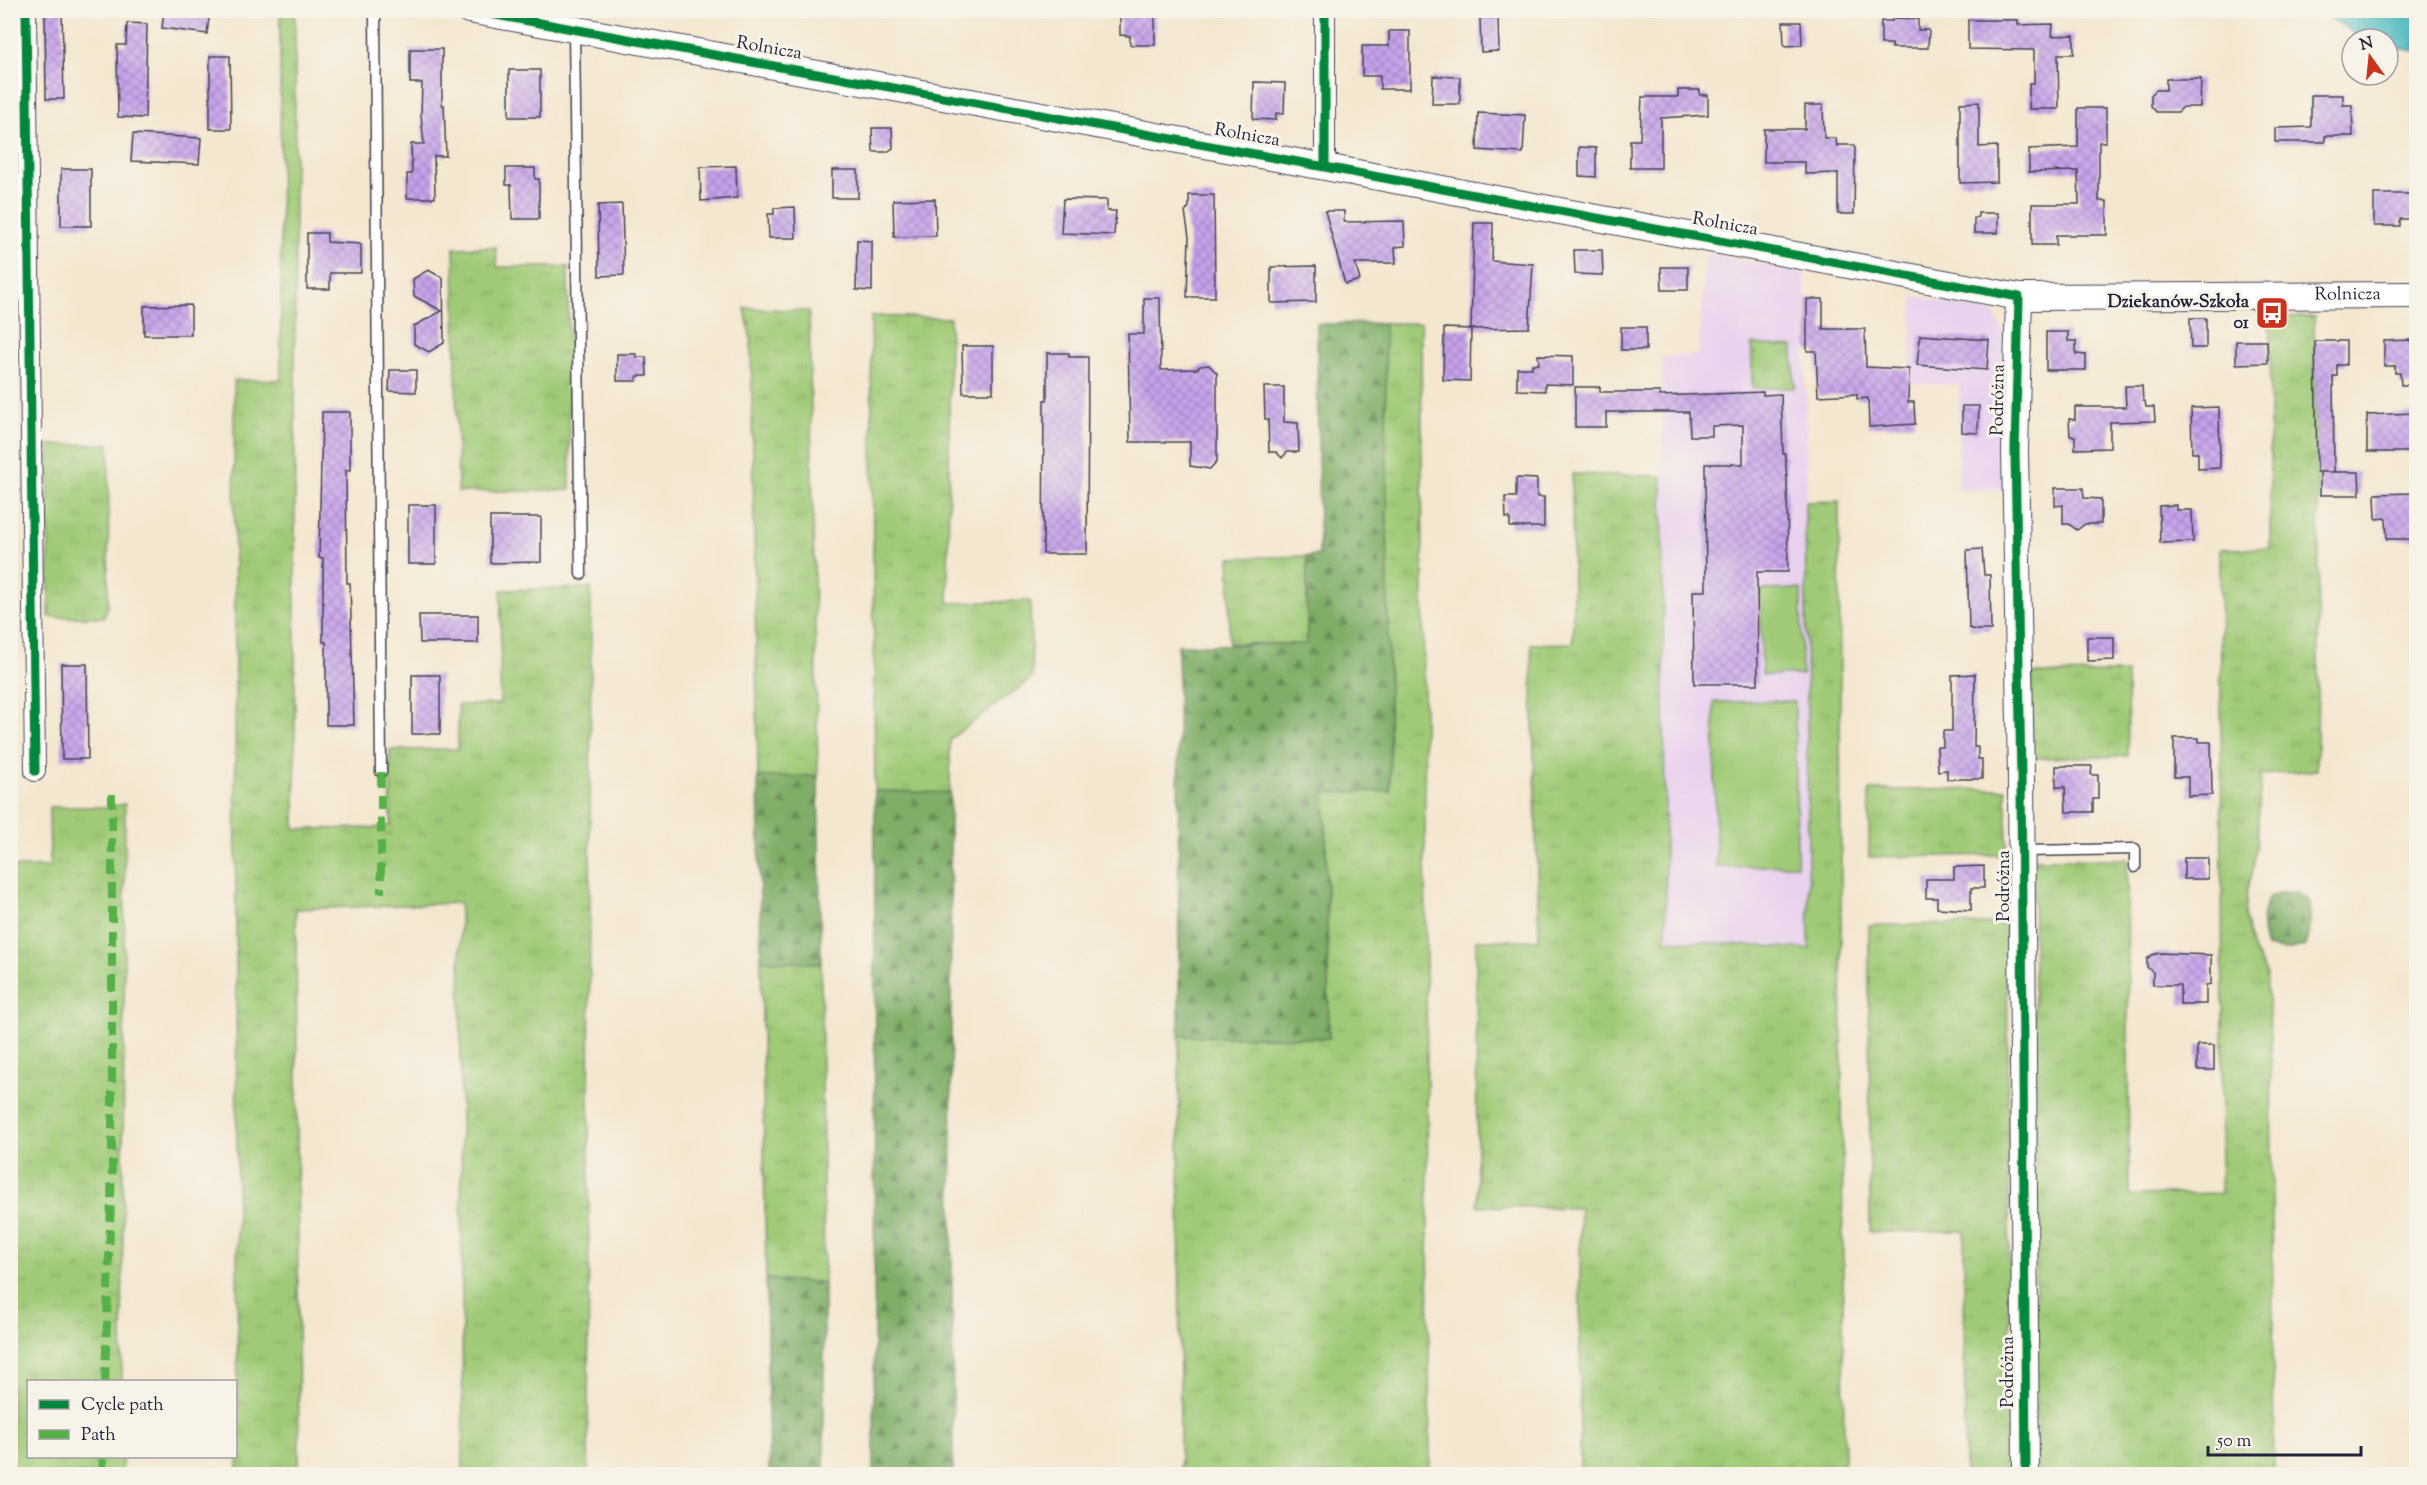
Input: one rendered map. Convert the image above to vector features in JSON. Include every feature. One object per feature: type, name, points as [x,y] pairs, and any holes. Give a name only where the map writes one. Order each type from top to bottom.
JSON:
[{"type":"street","points":[[26,10],[35,771]]},
{"type":"street","name":"Rolnicza","points":[[469,10],[2019,297],[2416,295]]},
{"type":"street","points":[[1325,167],[1326,10]]},
{"type":"street","name":"Podróżna","points":[[2019,297],[2015,451],[2026,1474]]},
{"type":"lane","points":[[375,10],[381,772]]},
{"type":"lane","points":[[574,30],[581,574]]},
{"type":"lane","points":[[2021,850],[2135,849],[2134,867]]},
{"type":"shaded area","points":[[1706,253],[1805,274],[1809,949],[1666,940],[1662,356],[1698,355]]},
{"type":"shaded area","points":[[1913,296],[1992,312],[2003,329],[2005,489],[1959,490],[1959,385],[1910,383]]},
{"type":"green space","points":[[280,11],[295,11],[295,829],[373,828],[391,825],[390,750],[458,749],[458,705],[500,704],[501,590],[591,588],[588,1474],[463,1474],[460,903],[296,909],[299,1474],[238,1474],[234,380],[281,380]]},
{"type":"green space","points":[[496,247],[497,267],[568,267],[570,490],[458,492],[454,248]]},
{"type":"green space","points":[[745,308],[809,311],[818,776],[758,777],[751,340]]},
{"type":"green space","points":[[871,316],[950,318],[948,603],[1030,601],[1032,678],[950,739],[950,793],[875,791]]},
{"type":"green space","points":[[2270,316],[2314,317],[2319,546],[2317,770],[2261,775],[2257,840],[2253,872],[2247,888],[2245,917],[2252,947],[2266,974],[2271,1039],[2274,1474],[2037,1474],[2033,859],[2127,859],[2129,1195],[2220,1193],[2223,1039],[2220,549],[2270,548]]},
{"type":"green space","points":[[1385,323],[1421,323],[1430,1474],[1180,1474],[1179,1036],[1329,1038],[1325,792],[1390,791]]},
{"type":"green space","points":[[1385,323],[1390,791],[1325,793],[1329,1038],[1179,1036],[1178,645],[1307,644],[1307,556],[1319,555],[1317,324]]},
{"type":"green space","points":[[1752,344],[1793,347],[1795,388],[1752,388]]},
{"type":"green space","points":[[109,444],[108,606],[104,617],[49,617],[48,445]]},
{"type":"green space","points":[[1572,474],[1662,476],[1666,940],[1809,949],[1805,502],[1839,501],[1844,1474],[1580,1474],[1580,1208],[1477,1206],[1476,940],[1539,940],[1531,644],[1573,643]]},
{"type":"green space","points":[[1307,556],[1307,644],[1229,643],[1230,558]]},
{"type":"green space","points":[[1801,589],[1802,675],[1762,675],[1760,590]]},
{"type":"green space","points":[[2127,673],[2128,756],[2032,758],[2032,674]]},
{"type":"green space","points":[[1795,701],[1797,865],[1716,867],[1714,702]]},
{"type":"green space","points":[[818,776],[821,964],[761,960],[758,777]]},
{"type":"green space","points":[[2006,789],[2007,855],[1869,857],[1869,790]]},
{"type":"green space","points":[[875,791],[950,793],[953,1474],[874,1474]]},
{"type":"green space","points":[[125,804],[122,1380],[27,1380],[27,1458],[122,1458],[122,1474],[11,1474],[11,867],[50,867],[49,807],[106,807]]},
{"type":"green space","points":[[2283,892],[2297,893],[2310,902],[2310,929],[2305,946],[2285,950],[2266,947],[2262,928],[2264,909],[2269,897]]},
{"type":"green space","points":[[2007,924],[2011,1474],[1965,1474],[1964,1231],[1870,1232],[1869,925]]},
{"type":"green space","points":[[761,960],[821,964],[824,1283],[766,1279]]},
{"type":"green space","points":[[766,1279],[824,1283],[824,1474],[769,1474]]},
{"type":"water","points":[[2318,11],[2416,11],[2416,52],[2400,47],[2400,27],[2343,27]]},
{"type":"building","points":[[45,10],[62,10],[64,99],[46,99]]},
{"type":"building","points":[[164,10],[210,10],[207,34],[162,28]]},
{"type":"building","points":[[1120,10],[1155,10],[1155,45],[1130,45],[1130,36],[1120,35]]},
{"type":"building","points":[[1480,18],[1498,18],[1499,51],[1481,52]]},
{"type":"building","points":[[1893,18],[1918,19],[1918,30],[1929,30],[1928,48],[1892,48],[1892,44],[1881,44],[1881,21],[1892,21]]},
{"type":"building","points":[[1968,20],[2018,20],[2018,25],[2053,24],[2052,36],[2074,35],[2074,54],[2058,54],[2059,109],[2029,109],[2029,83],[2034,83],[2034,50],[1968,49]]},
{"type":"building","points":[[1783,22],[1801,22],[1802,45],[1784,46]]},
{"type":"building","points":[[127,23],[147,24],[145,118],[118,117],[117,45],[126,45]]},
{"type":"building","points":[[1389,31],[1410,31],[1410,89],[1380,89],[1380,76],[1362,76],[1362,46],[1389,46]]},
{"type":"building","points":[[410,49],[442,49],[442,105],[444,105],[446,156],[434,156],[435,198],[407,198],[407,174],[412,174],[411,144],[424,144],[421,115],[422,83],[410,83]]},
{"type":"building","points":[[210,56],[230,56],[231,129],[210,129]]},
{"type":"building","points":[[509,70],[540,70],[540,117],[509,117]]},
{"type":"building","points":[[1433,76],[1460,77],[1460,104],[1432,104]]},
{"type":"building","points":[[2166,79],[2201,79],[2200,107],[2183,107],[2178,112],[2156,112],[2151,106],[2151,95],[2156,90],[2166,90]]},
{"type":"building","points":[[1254,82],[1285,83],[1284,114],[1276,113],[1276,120],[1253,119]]},
{"type":"building","points":[[1678,90],[1700,90],[1700,95],[1708,95],[1708,115],[1661,118],[1661,168],[1630,168],[1630,140],[1640,140],[1642,97],[1678,97]]},
{"type":"building","points":[[2311,95],[2343,95],[2343,105],[2352,105],[2353,136],[2325,136],[2325,142],[2275,142],[2275,128],[2311,127]]},
{"type":"building","points":[[1979,102],[1979,147],[1997,146],[1997,182],[1960,183],[1960,103]]},
{"type":"building","points":[[1805,105],[1823,105],[1824,138],[1836,138],[1837,148],[1838,145],[1853,145],[1855,148],[1854,214],[1838,214],[1838,173],[1805,174],[1805,162],[1764,162],[1764,129],[1805,129]]},
{"type":"building","points":[[2078,108],[2106,108],[2106,142],[2099,142],[2099,201],[2107,201],[2107,235],[2056,235],[2056,245],[2032,245],[2032,204],[2079,204],[2078,171],[2029,172],[2029,149],[2078,147]]},
{"type":"building","points":[[1478,113],[1525,115],[1523,153],[1477,150]]},
{"type":"building","points":[[872,128],[892,128],[893,148],[887,152],[873,152]]},
{"type":"building","points":[[133,134],[201,138],[199,164],[131,161]]},
{"type":"building","points":[[1579,147],[1596,148],[1596,177],[1579,176]]},
{"type":"building","points":[[736,166],[737,198],[701,201],[700,167]]},
{"type":"building","points":[[506,168],[535,168],[535,179],[539,179],[539,219],[512,219],[511,185],[506,185]]},
{"type":"building","points":[[61,169],[91,169],[91,226],[61,226]]},
{"type":"building","points":[[832,170],[858,170],[858,198],[832,198]]},
{"type":"building","points":[[2374,194],[2416,194],[2416,219],[2400,219],[2400,226],[2374,226]]},
{"type":"building","points":[[1189,195],[1214,195],[1215,297],[1187,297],[1189,237],[1185,212],[1189,207]]},
{"type":"building","points":[[935,199],[936,236],[894,237],[893,200]]},
{"type":"building","points":[[1063,199],[1107,200],[1107,211],[1116,211],[1114,235],[1061,233]]},
{"type":"building","points":[[622,204],[624,275],[599,276],[598,205]]},
{"type":"building","points":[[795,207],[796,238],[769,238],[768,214],[774,214],[774,208]]},
{"type":"building","points":[[1325,211],[1344,211],[1344,222],[1404,221],[1405,246],[1395,247],[1396,263],[1355,263],[1360,280],[1345,284]]},
{"type":"building","points":[[1978,213],[1998,213],[1998,233],[1974,233],[1974,218],[1978,217]]},
{"type":"building","points":[[1474,223],[1493,223],[1492,261],[1533,264],[1529,328],[1471,329]]},
{"type":"building","points":[[307,233],[327,233],[327,242],[361,244],[361,273],[330,273],[330,289],[307,289]]},
{"type":"building","points":[[857,240],[872,241],[872,291],[856,290]]},
{"type":"building","points":[[1574,250],[1602,250],[1603,275],[1575,274]]},
{"type":"building","points":[[1316,266],[1316,302],[1271,303],[1271,267]]},
{"type":"building","points":[[1661,267],[1688,267],[1688,290],[1662,290]]},
{"type":"building","points":[[428,270],[443,278],[444,343],[429,352],[414,344],[414,326],[442,311],[414,296],[413,279]]},
{"type":"building","points":[[1144,298],[1160,298],[1161,370],[1197,369],[1200,366],[1209,365],[1217,373],[1217,461],[1210,469],[1190,466],[1190,442],[1130,442],[1128,334],[1144,334]]},
{"type":"building","points":[[1807,299],[1823,299],[1823,329],[1865,329],[1866,367],[1909,369],[1908,402],[1914,402],[1915,424],[1869,427],[1868,398],[1857,399],[1857,394],[1818,396],[1816,351],[1807,351]]},
{"type":"building","points":[[191,305],[191,335],[144,335],[144,306]]},
{"type":"building","points":[[2190,318],[2206,318],[2206,348],[2191,348]]},
{"type":"building","points":[[1621,327],[1646,327],[1646,350],[1621,350]]},
{"type":"building","points":[[1444,328],[1471,329],[1470,381],[1443,380]]},
{"type":"building","points":[[2046,332],[2068,332],[2068,341],[2076,341],[2076,354],[2086,355],[2086,370],[2046,370]]},
{"type":"building","points":[[1920,335],[1989,340],[1987,370],[1917,365]]},
{"type":"building","points":[[2411,340],[2411,344],[2416,344],[2416,385],[2401,385],[2400,373],[2395,373],[2395,366],[2384,366],[2384,341]]},
{"type":"building","points":[[2236,341],[2267,341],[2268,363],[2236,364]]},
{"type":"building","points":[[2315,341],[2346,341],[2346,365],[2337,365],[2337,376],[2333,376],[2334,472],[2317,472]]},
{"type":"building","points":[[962,346],[993,346],[993,393],[963,393]]},
{"type":"building","points":[[1047,353],[1069,353],[1069,357],[1088,357],[1087,554],[1043,554],[1044,400],[1047,400]]},
{"type":"building","points":[[617,354],[636,354],[636,357],[646,357],[647,376],[637,376],[637,381],[617,381]]},
{"type":"building","points":[[1538,355],[1573,356],[1573,385],[1545,384],[1545,391],[1517,390],[1517,368],[1532,368],[1532,364],[1539,364]]},
{"type":"building","points":[[390,370],[416,370],[416,392],[389,391]]},
{"type":"building","points":[[2125,386],[2142,386],[2143,401],[2146,407],[2154,407],[2155,421],[2110,422],[2110,448],[2075,449],[2075,436],[2070,436],[2069,419],[2075,420],[2075,407],[2126,407]]},
{"type":"building","points":[[1264,387],[1284,387],[1284,422],[1298,423],[1299,452],[1287,452],[1282,458],[1276,452],[1269,452]]},
{"type":"building","points":[[1575,387],[1600,387],[1600,392],[1660,392],[1660,396],[1763,392],[1763,395],[1781,394],[1783,454],[1785,454],[1787,480],[1788,572],[1757,572],[1758,684],[1694,684],[1693,591],[1706,591],[1705,464],[1743,464],[1743,425],[1712,426],[1712,436],[1690,436],[1689,412],[1606,412],[1606,427],[1575,427]]},
{"type":"building","points":[[1962,406],[1979,406],[1978,433],[1962,432]]},
{"type":"building","points":[[2219,407],[2220,468],[2198,469],[2198,453],[2192,453],[2191,408]]},
{"type":"building","points":[[322,412],[350,412],[350,470],[346,470],[347,583],[350,583],[354,725],[326,725],[323,558],[319,558]]},
{"type":"building","points":[[2414,413],[2415,452],[2367,452],[2367,415]]},
{"type":"building","points":[[2320,472],[2359,472],[2360,495],[2320,495]]},
{"type":"building","points":[[1516,478],[1537,479],[1537,497],[1544,497],[1544,527],[1510,527],[1510,518],[1506,518],[1505,497],[1516,497]]},
{"type":"building","points":[[2055,488],[2083,488],[2084,498],[2101,499],[2101,524],[2085,524],[2077,530],[2069,524],[2063,524],[2063,505],[2055,506]]},
{"type":"building","points":[[2416,493],[2416,539],[2387,539],[2386,518],[2376,519],[2375,494]]},
{"type":"building","points":[[408,505],[436,505],[436,564],[408,564]]},
{"type":"building","points":[[2176,505],[2176,510],[2192,510],[2193,542],[2160,543],[2159,506]]},
{"type":"building","points":[[490,517],[541,517],[541,562],[490,563]]},
{"type":"building","points":[[1982,549],[1984,575],[1990,575],[1991,630],[1969,628],[1967,550]]},
{"type":"building","points":[[419,615],[478,615],[478,643],[420,643]]},
{"type":"building","points":[[2087,637],[2114,637],[2114,660],[2087,661]]},
{"type":"building","points":[[61,664],[87,664],[88,759],[62,759]]},
{"type":"building","points":[[1975,674],[1974,747],[1978,747],[1978,759],[1982,759],[1982,779],[1947,779],[1947,770],[1938,771],[1937,747],[1943,747],[1943,731],[1952,731],[1952,675]]},
{"type":"building","points":[[412,675],[440,675],[440,734],[412,734]]},
{"type":"building","points":[[2174,738],[2199,738],[2199,742],[2211,742],[2212,795],[2188,796],[2188,777],[2174,777]]},
{"type":"building","points":[[2056,766],[2092,766],[2091,775],[2098,775],[2098,799],[2093,799],[2093,812],[2066,812],[2065,787],[2056,787]]},
{"type":"building","points":[[2184,858],[2208,858],[2208,879],[2184,879]]},
{"type":"building","points":[[1984,866],[1984,888],[1971,888],[1971,910],[1937,908],[1937,898],[1926,898],[1926,879],[1954,879],[1954,867]]},
{"type":"building","points":[[2160,953],[2211,955],[2211,984],[2206,985],[2206,1004],[2180,1004],[2180,985],[2153,985],[2153,972],[2147,967],[2147,959]]},
{"type":"building","points":[[2197,1045],[2214,1045],[2214,1070],[2197,1070]]},
{"type":"marked path","points":[[381,772],[381,893]]},
{"type":"marked path","points":[[105,1380],[112,1167],[112,794]]},
{"type":"marked path","points":[[102,1474],[103,1458]]},
{"type":"cycle path","points":[[26,10],[35,771]]},
{"type":"cycle path","points":[[469,10],[2019,297],[2015,451],[2021,777],[2026,1474]]},
{"type":"cycle path","points":[[1325,10],[1325,167]]},
{"type":"place","name":"Dziekanów-Szkoła 01","points":[[2272,313]]}]
